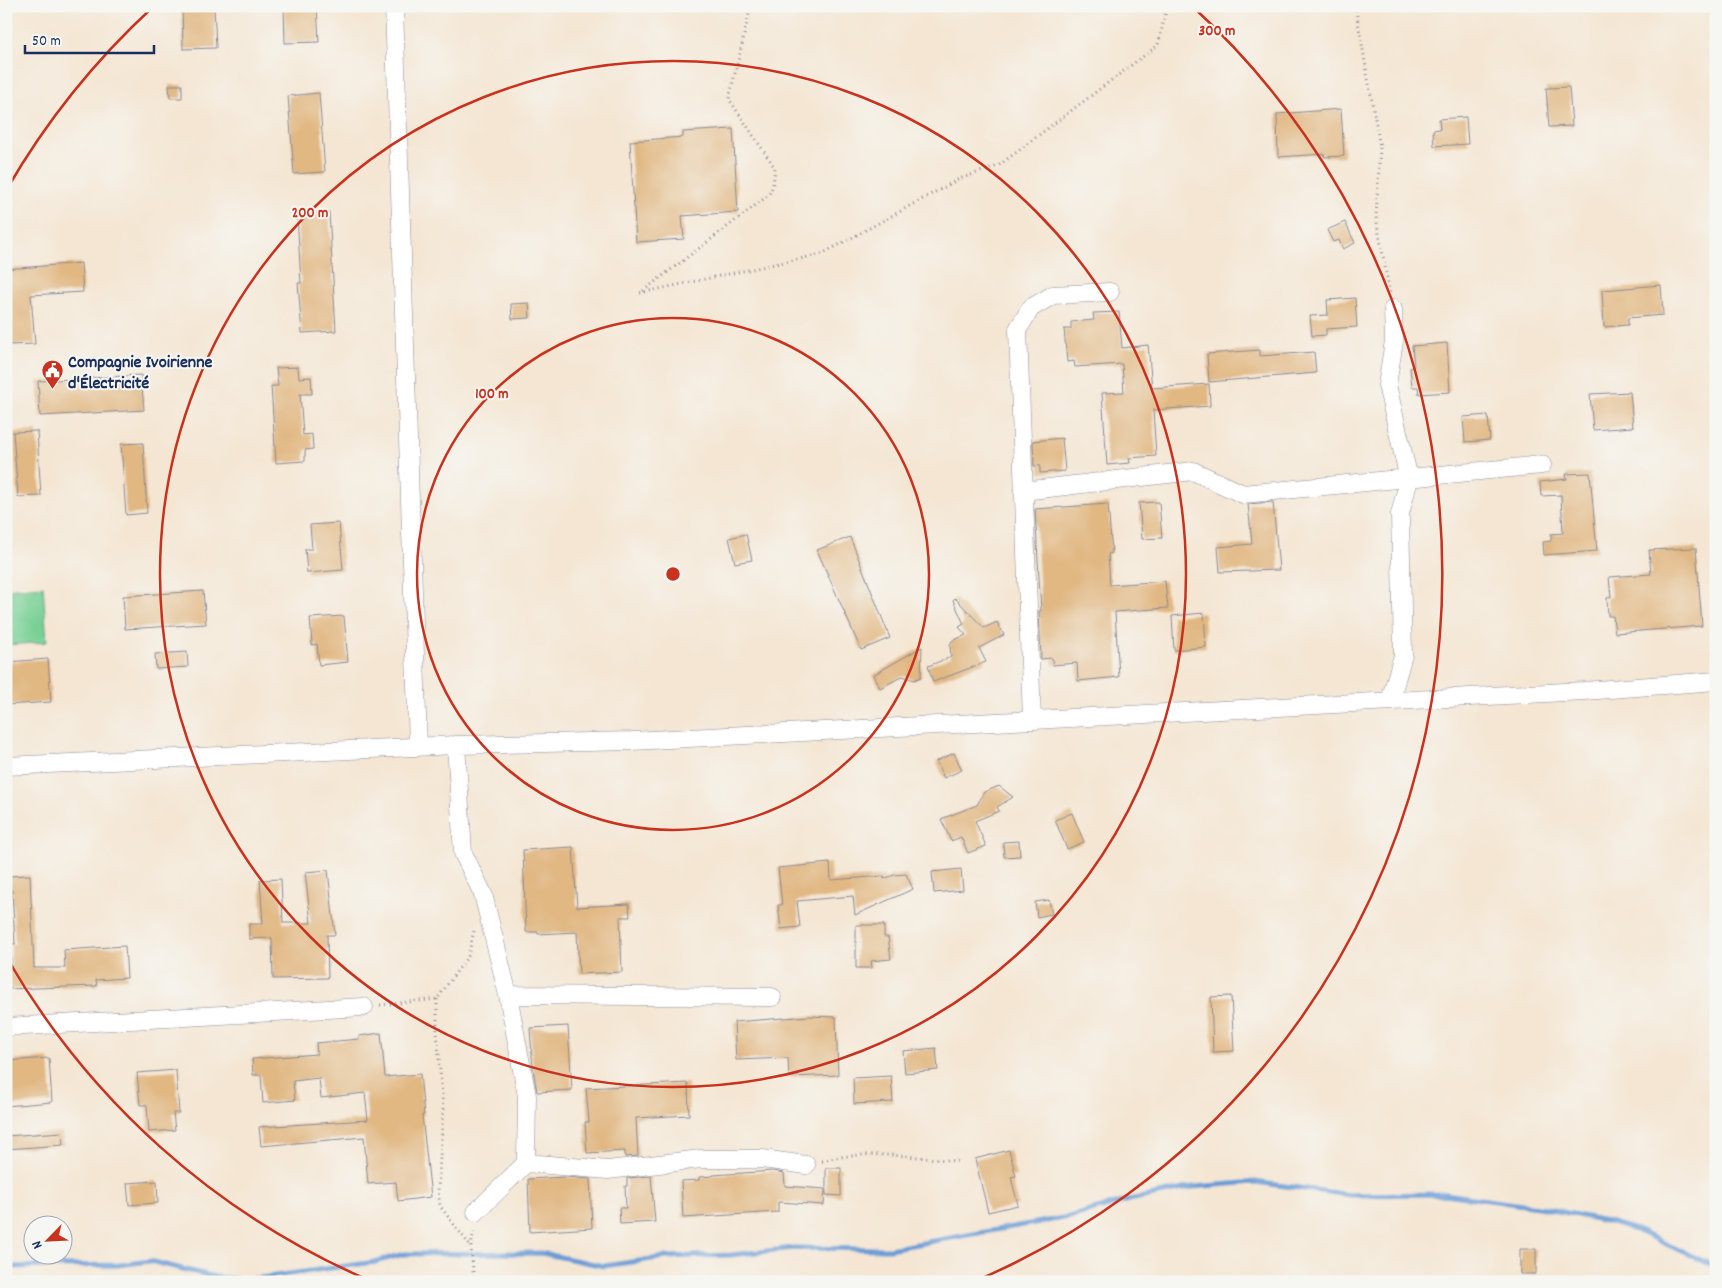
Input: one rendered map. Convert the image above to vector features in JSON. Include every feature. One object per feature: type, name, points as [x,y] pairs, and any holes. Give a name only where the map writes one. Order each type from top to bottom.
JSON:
[{"type":"street","points":[[394,6],[418,746]]},
{"type":"street","points":[[1032,720],[1018,329],[1031,308],[1053,295],[1110,292]]},
{"type":"street","points":[[1390,701],[1403,655],[1400,514],[1409,479],[1387,385],[1394,341],[1392,309]]},
{"type":"street","points":[[1024,491],[1193,471],[1243,494],[1542,466]]},
{"type":"street","points":[[6,766],[418,746],[632,741],[1390,701],[1716,681]]},
{"type":"street","points":[[456,745],[463,853],[484,894],[508,995],[527,1096],[526,1163],[476,1212]]},
{"type":"street","points":[[508,995],[772,997]]},
{"type":"street","points":[[6,1027],[364,1007]]},
{"type":"street","points":[[526,1163],[608,1170],[701,1158],[762,1159],[806,1165]]},
{"type":"path","points":[[751,6],[729,99],[774,168],[773,184],[769,195],[640,293],[822,254],[959,179],[998,166],[1158,45],[1167,6]]},
{"type":"path","points":[[1356,10],[1380,147],[1376,217],[1392,309]]},
{"type":"path","points":[[471,1247],[440,1206],[438,1190],[443,1109],[437,1031],[437,999],[468,956],[474,930]]},
{"type":"path","points":[[364,1007],[437,999]]},
{"type":"path","points":[[806,1165],[843,1155],[875,1153],[957,1161]]},
{"type":"path","points":[[474,1282],[471,1247],[476,1212]]},
{"type":"green space","points":[[43,586],[47,642],[6,645],[6,589]]},
{"type":"building","points":[[182,6],[214,6],[216,48],[183,49]]},
{"type":"building","points":[[284,6],[317,6],[319,42],[285,43]]},
{"type":"building","points":[[169,85],[182,85],[182,98],[170,98]]},
{"type":"building","points":[[1569,87],[1572,126],[1549,127],[1546,88]]},
{"type":"building","points":[[319,93],[325,172],[294,174],[288,96]]},
{"type":"building","points":[[1341,109],[1344,156],[1324,157],[1324,154],[1278,157],[1277,114]]},
{"type":"building","points":[[1466,117],[1468,144],[1434,146],[1433,130],[1440,129],[1439,119]]},
{"type":"building","points":[[733,129],[738,212],[682,216],[684,239],[636,242],[630,141],[683,137],[683,132]]},
{"type":"building","points":[[329,212],[336,331],[302,333],[298,283],[301,283],[297,214]]},
{"type":"building","points":[[1345,222],[1355,243],[1343,249],[1339,240],[1333,242],[1327,230]]},
{"type":"building","points":[[81,263],[83,292],[31,295],[35,344],[9,345],[6,269]]},
{"type":"building","points":[[1661,285],[1663,315],[1628,318],[1628,325],[1604,327],[1602,290]]},
{"type":"building","points":[[1355,298],[1357,327],[1326,329],[1326,335],[1312,336],[1310,316],[1328,315],[1327,300]]},
{"type":"building","points":[[529,303],[530,318],[512,319],[511,304]]},
{"type":"building","points":[[1119,312],[1122,348],[1148,345],[1152,388],[1209,384],[1210,406],[1153,410],[1156,456],[1129,458],[1130,463],[1107,465],[1102,393],[1124,392],[1122,364],[1075,367],[1074,361],[1067,362],[1064,329],[1071,329],[1071,322],[1094,320],[1093,313]]},
{"type":"building","points":[[1447,343],[1450,392],[1419,394],[1418,387],[1412,387],[1410,368],[1414,367],[1412,346]]},
{"type":"building","points":[[1260,350],[1260,356],[1314,352],[1316,373],[1209,382],[1207,354]]},
{"type":"building","points":[[298,367],[299,378],[311,377],[312,394],[300,394],[303,435],[312,434],[313,449],[305,450],[305,461],[276,463],[271,386],[278,386],[276,368]]},
{"type":"building","points":[[141,375],[144,410],[40,416],[38,381]]},
{"type":"building","points":[[1630,392],[1633,427],[1593,430],[1590,394]]},
{"type":"building","points":[[1488,415],[1490,440],[1465,442],[1463,417]]},
{"type":"building","points":[[37,431],[41,496],[18,497],[13,432]]},
{"type":"building","points":[[1062,438],[1065,471],[1040,473],[1040,465],[1034,466],[1033,441]]},
{"type":"building","points":[[143,443],[147,513],[126,515],[121,444]]},
{"type":"building","points":[[1590,473],[1597,551],[1544,555],[1543,542],[1551,541],[1551,534],[1563,533],[1561,495],[1541,496],[1540,482],[1567,479],[1566,474]]},
{"type":"building","points":[[1159,502],[1162,538],[1142,539],[1139,503]]},
{"type":"building","points":[[1273,502],[1279,570],[1220,572],[1218,547],[1252,544],[1248,504]]},
{"type":"building","points":[[1108,504],[1112,553],[1108,554],[1110,585],[1165,581],[1168,608],[1115,612],[1119,677],[1078,681],[1077,663],[1053,665],[1052,658],[1041,659],[1039,611],[1041,611],[1035,509]]},
{"type":"building","points":[[339,523],[343,570],[307,573],[305,549],[312,549],[310,525]]},
{"type":"building","points":[[746,534],[752,560],[735,563],[729,538]]},
{"type":"building","points":[[850,537],[890,638],[861,650],[817,550]]},
{"type":"building","points":[[1696,548],[1702,626],[1615,633],[1613,616],[1608,616],[1607,598],[1611,597],[1609,577],[1651,574],[1649,550]]},
{"type":"building","points":[[203,591],[206,624],[125,629],[123,596]]},
{"type":"building","points":[[955,598],[984,628],[997,622],[1004,635],[979,648],[986,662],[933,682],[928,666],[951,657],[950,645],[952,641],[966,635],[959,627],[964,624],[953,600]]},
{"type":"building","points":[[1204,613],[1206,647],[1174,650],[1172,616]]},
{"type":"building","points":[[344,616],[348,662],[319,665],[317,644],[312,645],[310,618]]},
{"type":"building","points":[[922,647],[921,677],[914,680],[903,676],[880,688],[873,675]]},
{"type":"building","points":[[187,652],[188,667],[156,669],[155,654]]},
{"type":"building","points":[[48,659],[51,702],[6,705],[6,662]]},
{"type":"building","points":[[954,753],[962,770],[944,778],[936,761]]},
{"type":"building","points":[[999,786],[1013,797],[997,807],[999,811],[975,821],[986,846],[968,853],[961,837],[951,841],[941,819],[977,805],[984,792]]},
{"type":"building","points":[[1072,813],[1084,842],[1067,849],[1055,820]]},
{"type":"building","points":[[1019,841],[1020,856],[1004,857],[1003,842]]},
{"type":"building","points":[[573,847],[577,907],[629,904],[630,917],[620,917],[622,972],[579,974],[577,932],[538,934],[538,932],[526,932],[523,850]]},
{"type":"building","points":[[830,863],[831,880],[884,876],[884,879],[894,875],[906,874],[913,889],[855,915],[853,896],[797,901],[800,927],[781,929],[778,905],[782,905],[778,868]]},
{"type":"building","points":[[961,869],[963,890],[934,893],[932,872]]},
{"type":"building","points":[[328,870],[335,935],[327,935],[328,978],[273,979],[272,938],[249,939],[249,924],[263,924],[260,880],[281,879],[283,923],[311,923],[305,872]]},
{"type":"building","points":[[30,875],[34,968],[65,968],[64,950],[125,946],[127,978],[96,980],[97,986],[6,989],[6,969],[11,969],[11,944],[15,944],[12,890],[10,890],[9,876]]},
{"type":"building","points":[[1049,900],[1052,914],[1037,917],[1035,902]]},
{"type":"building","points":[[856,925],[884,925],[884,937],[888,937],[891,959],[871,961],[872,968],[856,968]]},
{"type":"building","points":[[1231,996],[1234,1051],[1213,1052],[1211,997]]},
{"type":"building","points":[[809,1016],[836,1017],[838,1075],[789,1077],[788,1058],[736,1060],[734,1022]]},
{"type":"building","points":[[568,1026],[572,1090],[537,1092],[530,1028]]},
{"type":"building","points":[[381,1033],[385,1077],[420,1074],[424,1115],[422,1115],[431,1197],[398,1201],[396,1182],[368,1184],[364,1137],[261,1146],[259,1127],[368,1120],[365,1093],[321,1098],[319,1078],[293,1081],[295,1100],[263,1103],[261,1075],[253,1075],[252,1059],[317,1054],[316,1043],[359,1039],[359,1036]]},
{"type":"building","points":[[936,1048],[938,1070],[905,1073],[903,1051]]},
{"type":"building","points":[[49,1058],[52,1102],[6,1106],[6,1061]]},
{"type":"building","points":[[176,1070],[179,1113],[173,1113],[175,1130],[149,1132],[147,1105],[140,1105],[137,1073]]},
{"type":"building","points":[[891,1076],[893,1102],[854,1104],[853,1078]]},
{"type":"building","points":[[688,1083],[689,1115],[636,1118],[638,1156],[625,1157],[625,1151],[587,1153],[585,1122],[589,1122],[586,1088]]},
{"type":"building","points":[[62,1132],[63,1145],[6,1149],[6,1136]]},
{"type":"building","points":[[1009,1150],[1016,1176],[1011,1177],[1018,1205],[988,1212],[975,1159]]},
{"type":"building","points":[[826,1168],[841,1168],[841,1196],[826,1195]]},
{"type":"building","points":[[773,1171],[784,1173],[785,1186],[825,1189],[824,1205],[778,1202],[778,1212],[683,1218],[681,1181],[699,1180],[699,1177],[713,1175]]},
{"type":"building","points":[[651,1176],[655,1222],[620,1224],[619,1208],[626,1208],[625,1186],[627,1186],[627,1178]]},
{"type":"building","points":[[565,1177],[590,1179],[592,1228],[530,1232],[528,1179]]},
{"type":"building","points":[[157,1181],[158,1203],[129,1205],[127,1183]]},
{"type":"building","points":[[1520,1249],[1536,1249],[1536,1274],[1520,1274]]},
{"type":"waterway","points":[[6,1267],[119,1265],[150,1261],[215,1277],[246,1280],[375,1262],[404,1254],[541,1253],[604,1266],[666,1257],[731,1255],[794,1248],[889,1249],[1069,1217],[1129,1200],[1193,1187],[1255,1182],[1350,1195],[1446,1194],[1544,1208],[1605,1221],[1636,1230],[1716,1267]]},
{"type":"place","name":"Compagnie Ivoirienne d'Électricité","points":[[52,390]]}]
